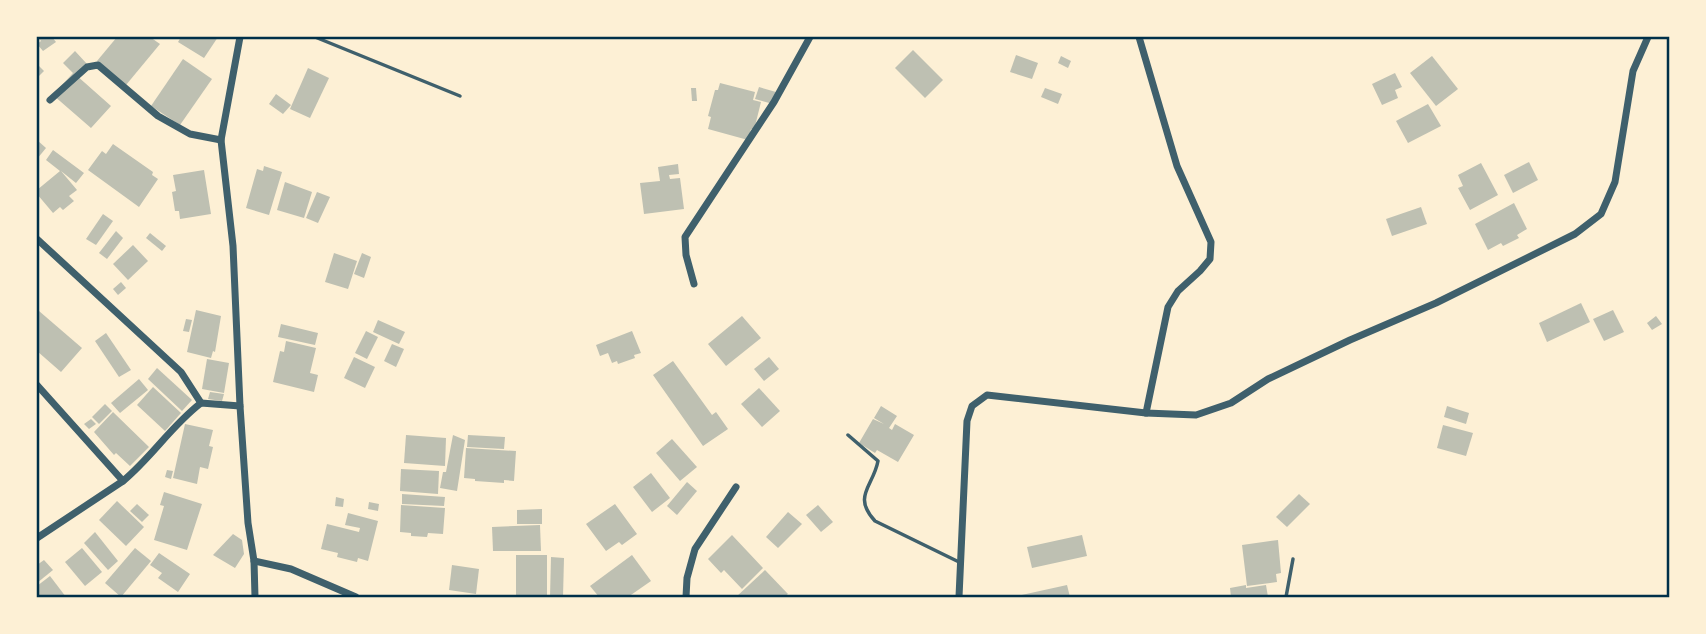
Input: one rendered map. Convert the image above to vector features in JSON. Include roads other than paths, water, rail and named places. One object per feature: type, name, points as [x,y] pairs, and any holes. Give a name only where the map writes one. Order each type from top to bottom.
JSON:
[{"type":"street","points":[[240,37],[221,140],[233,246],[240,406],[255,597]]},
{"type":"street","points":[[694,284],[686,255],[685,237],[774,102],[810,37]]},
{"type":"street","points":[[1139,37],[1177,166],[1211,242],[1210,259],[1178,291],[1168,307],[1146,412]]},
{"type":"street","points":[[959,597],[967,421],[972,406],[987,394],[1196,415],[1231,403],[1268,379],[1436,303],[1575,234],[1601,214],[1615,182],[1633,71],[1648,37]]},
{"type":"street","points":[[50,100],[88,67],[98,65],[158,116],[190,134],[221,140]]},
{"type":"street","points":[[37,239],[181,372],[201,403]]},
{"type":"street","points":[[37,385],[123,481]]},
{"type":"street","points":[[37,538],[123,481],[141,466],[180,419],[201,403],[240,406]]},
{"type":"street","points":[[686,597],[687,578],[695,549],[736,487]]},
{"type":"street","points":[[254,561],[291,569],[356,597]]},
{"type":"lane","points":[[315,37],[460,96]]},
{"type":"lane","points":[[848,435],[878,461],[863,498],[867,512],[875,521],[961,562]]},
{"type":"lane","points":[[1286,597],[1293,559]]}]
